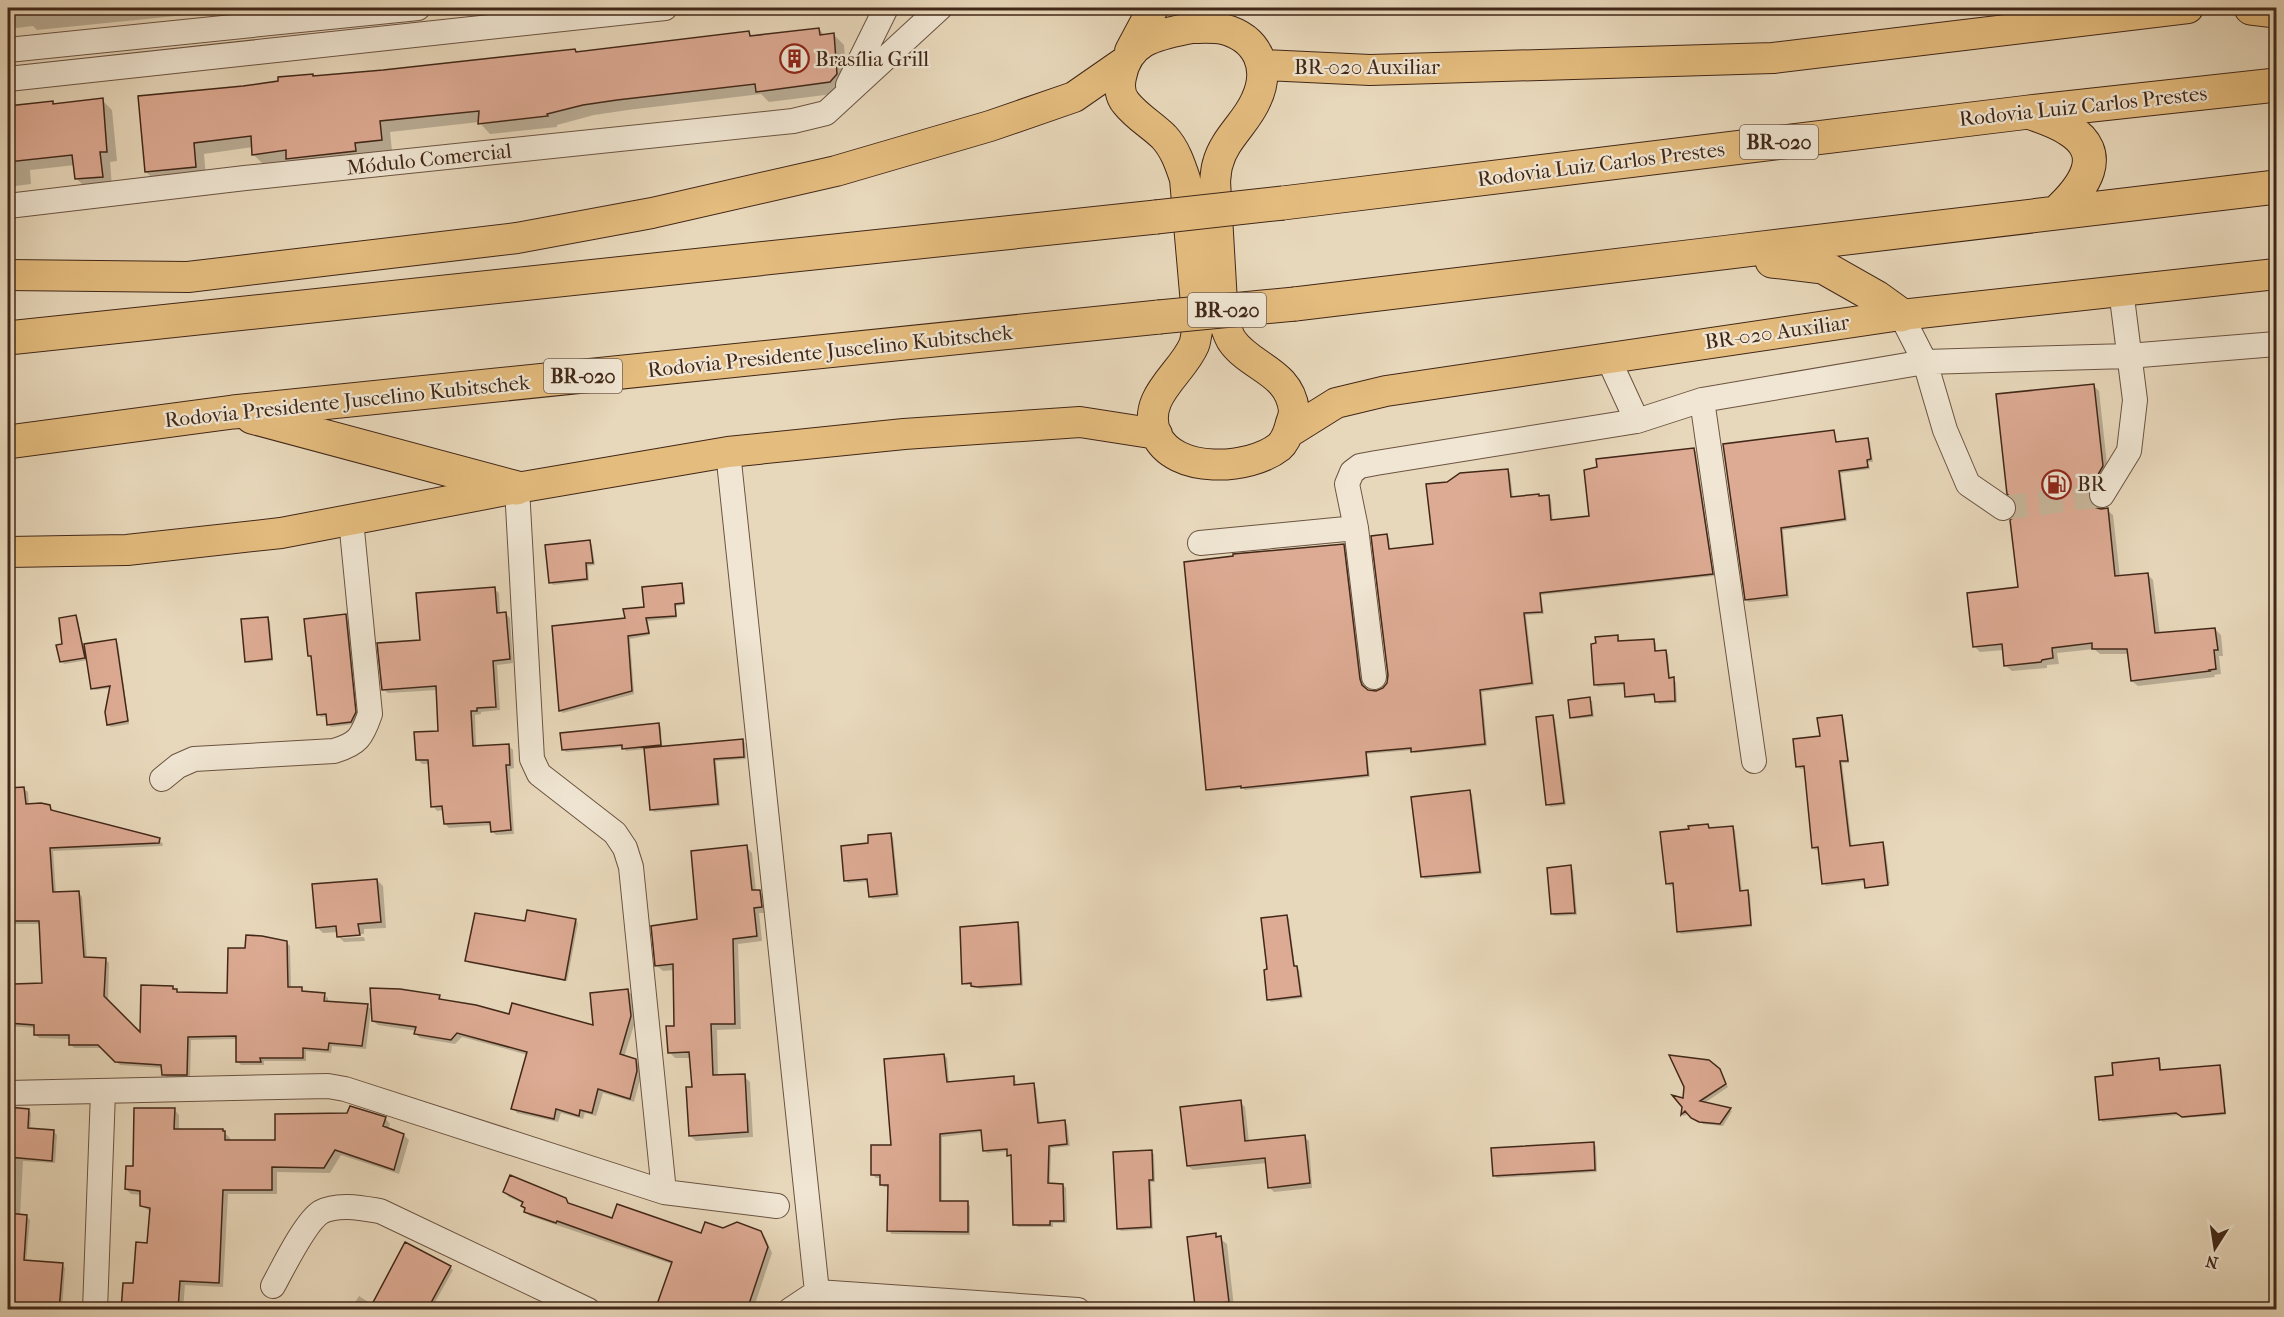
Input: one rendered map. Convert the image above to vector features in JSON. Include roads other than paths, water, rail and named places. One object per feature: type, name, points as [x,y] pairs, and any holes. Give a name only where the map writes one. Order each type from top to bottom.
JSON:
[{"type":"highway","points":[[2251,8],[2277,11]]},
{"type":"highway","name":"Rodovia Luiz Carlos Prestes","points":[[8,338],[1283,203],[2029,112],[2277,85]]},
{"type":"highway","points":[[2029,112],[2068,129],[2082,140],[2089,153],[2089,169],[2084,183],[2057,212]]},
{"type":"highway","name":"BR-020","points":[[1716,255],[2277,187]]},
{"type":"highway","points":[[1716,255],[1823,267],[1876,297],[1901,315]]},
{"type":"highway","name":"Rodovia Presidente Juscelino Kubitschek","points":[[8,442],[233,412],[1295,303],[1716,255]]},
{"type":"highway","points":[[233,412],[517,488]]},
{"type":"main road","points":[[8,552],[127,550],[281,533],[517,488],[728,452],[904,434],[1080,422],[1156,434],[1154,416],[1156,400],[1194,346],[1198,327],[1185,179],[1178,156],[1164,138],[1145,123],[1125,102],[1119,86],[1127,57],[1153,8]]},
{"type":"main road","name":"BR-020 Auxiliar","points":[[1263,65],[1370,70],[1773,58],[2188,8]]},
{"type":"main road","points":[[8,275],[188,277],[517,238],[652,213],[836,171],[990,126],[1074,97],[1144,42],[1166,33],[1191,28],[1213,18],[1239,35],[1255,50],[1263,65],[1262,84],[1256,102],[1218,161],[1215,181],[1223,320],[1232,340],[1253,360],[1278,377],[1290,394],[1294,413],[1288,433]]},
{"type":"main road","name":"BR-020 Auxiliar","points":[[1156,434],[1171,451],[1191,462],[1207,465],[1231,464],[1260,458],[1280,446],[1288,433],[1336,403],[1386,390],[1901,315],[2277,274]]},
{"type":"street","points":[[8,50],[413,8],[410,34]]},
{"type":"street","points":[[8,79],[664,8]]},
{"type":"street","name":"Módulo Comercial","points":[[843,95],[886,8]]},
{"type":"street","points":[[892,8],[920,27]]},
{"type":"street","name":"Módulo Comercial","points":[[8,206],[245,178],[793,121],[826,113],[940,8]]},
{"type":"street","points":[[37,47],[40,75]]},
{"type":"street","points":[[2102,495],[2129,451],[2135,400],[2121,290]]},
{"type":"street","points":[[1901,315],[1925,362],[1945,430],[1968,484],[2003,508]]},
{"type":"street","points":[[1374,677],[1356,528],[1347,484],[1352,472],[1360,466],[1637,421],[1702,400],[1925,362],[2128,356],[2277,344]]},
{"type":"street","points":[[1608,358],[1637,421]]},
{"type":"street","points":[[1702,400],[1754,761]]},
{"type":"street","points":[[728,452],[826,1298]]},
{"type":"street","points":[[517,488],[532,759],[540,774],[615,833],[626,848],[632,867],[664,1192]]},
{"type":"street","points":[[162,779],[178,765],[194,759],[334,750],[352,746],[364,732],[370,714],[351,520]]},
{"type":"street","points":[[1200,543],[1356,528]]},
{"type":"street","points":[[8,1093],[328,1086],[345,1089],[664,1192],[777,1206]]},
{"type":"street","points":[[95,1310],[103,1092]]},
{"type":"street","points":[[273,1286],[311,1220],[322,1211],[357,1208],[380,1210],[588,1310]]},
{"type":"street","points":[[790,1310],[826,1298],[1078,1310]]},
{"type":"tunnel","points":[[2003,508],[2102,495]]},
{"type":"place","name":"Brasília Grill","points":[[794,59]]},
{"type":"place","name":"BR","points":[[2056,484]]}]
